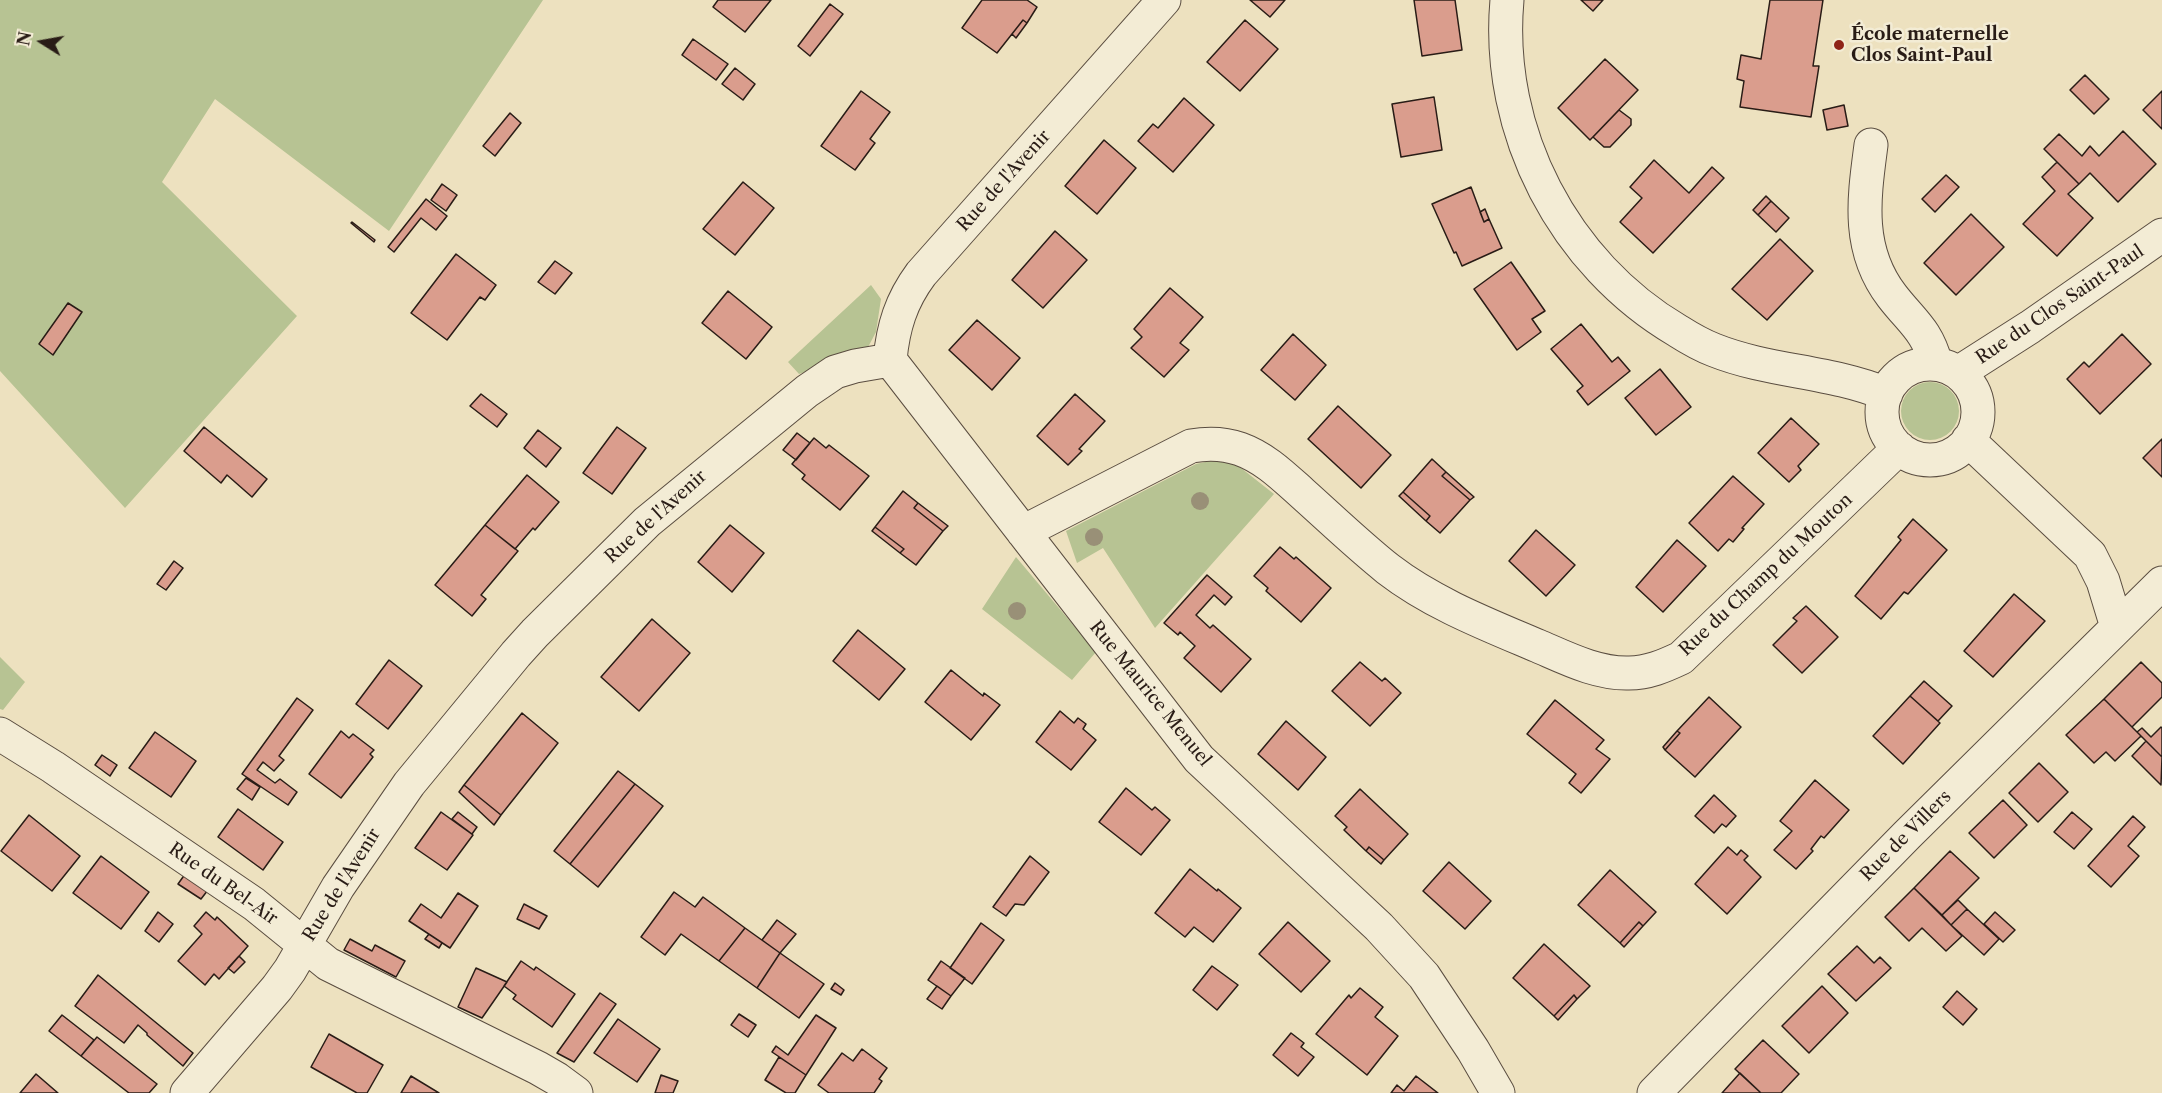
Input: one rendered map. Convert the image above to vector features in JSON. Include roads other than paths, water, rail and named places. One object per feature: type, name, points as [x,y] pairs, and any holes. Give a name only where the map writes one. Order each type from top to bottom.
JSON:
[{"type":"street","name":"Rue de l'Avenir","points":[[187,1093],[277,988],[344,878],[409,783],[516,654],[543,624],[662,508],[807,391],[835,372],[890,360],[895,324],[901,307],[915,282],[1164,0]]},
{"type":"street","points":[[1507,0],[1505,24],[1508,68],[1512,97],[1526,148],[1562,220],[1593,261],[1610,279],[1652,315],[1711,349],[1747,360],[1848,380],[1886,394]]},
{"type":"street","points":[[1871,145],[1863,210],[1869,250],[1876,270],[1889,292],[1928,339],[1947,369],[1973,390],[1977,404],[1977,420],[1968,440],[1952,454],[1931,460],[1917,458],[1899,448],[1889,436],[1882,408],[1886,394],[1894,380],[1906,370],[1921,365],[1947,369]]},
{"type":"street","name":"Rue du Clos Saint-Paul","points":[[1947,369],[2031,327],[2162,235]]},
{"type":"street","name":"Rue Maurice Menuel","points":[[890,360],[1199,759],[1379,927],[1424,976],[1468,1041],[1498,1093]]},
{"type":"street","points":[[1968,440],[2090,555],[2103,582],[2117,627]]},
{"type":"street","name":"Rue du Champ du Mouton","points":[[1023,532],[1191,446],[1208,443],[1222,444],[1240,449],[1272,466],[1389,570],[1433,598],[1477,620],[1571,660],[1613,672],[1637,672],[1664,667],[1680,658],[1699,642],[1899,448]]},
{"type":"street","name":"Rue de Villers","points":[[1654,1093],[1907,836],[2162,583]]},
{"type":"street","name":"Rue du Bel-Air","points":[[0,734],[53,767],[254,904],[304,946],[342,972],[538,1068],[576,1093]]},
{"type":"place","name":"École maternelle Clos Saint-Paul","points":[[1839,45]]}]
